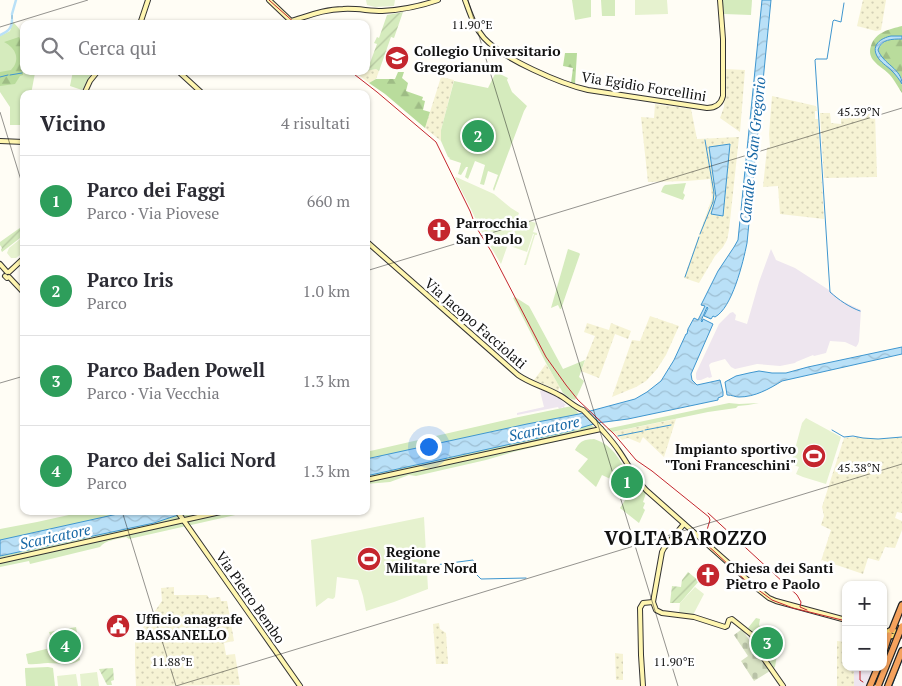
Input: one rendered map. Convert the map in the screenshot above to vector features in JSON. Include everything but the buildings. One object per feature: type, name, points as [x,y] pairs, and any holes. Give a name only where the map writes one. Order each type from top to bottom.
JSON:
[{"type":"highway","points":[[888,632],[902,605]]},
{"type":"highway","points":[[880,686],[901,634],[902,626]]},
{"type":"highway","points":[[888,686],[902,651]]},
{"type":"highway","points":[[870,686],[876,671]]},
{"type":"main road","points":[[888,632],[901,634]]},
{"type":"street","points":[[141,20],[148,0]]},
{"type":"street","points":[[269,0],[290,20]]},
{"type":"street","points":[[294,20],[339,9],[387,10],[416,6],[438,0]]},
{"type":"street","name":"Via Egidio Forcellini","points":[[465,0],[473,21],[491,45],[544,74],[588,90],[707,108],[715,107],[723,96],[723,39],[720,0]]},
{"type":"street","points":[[86,90],[94,75]]},
{"type":"street","points":[[182,75],[199,90]]},
{"type":"street","points":[[0,141],[20,142]]},
{"type":"street","name":"Via Jacopo Facciolati","points":[[370,245],[518,375],[531,383],[556,393],[582,411],[598,426],[618,450],[642,485],[755,588],[769,598],[788,605],[842,619]]},
{"type":"street","points":[[0,278],[20,262]]},
{"type":"street","points":[[0,264],[20,289]]},
{"type":"street","points":[[370,479],[598,426]]},
{"type":"street","name":"Via Pietro Bembo","points":[[179,515],[300,686]]},
{"type":"street","points":[[0,561],[208,515]]},
{"type":"street","points":[[684,524],[663,549],[653,602],[656,610],[665,614],[694,617],[725,626],[728,625],[731,618],[752,635],[759,650],[783,686]]},
{"type":"street","points":[[643,686],[640,655],[640,608],[643,602],[653,602]]},
{"type":"shaded area","points":[[863,0],[886,0],[881,30],[876,31],[857,26]]},
{"type":"shaded area","points":[[376,69],[379,71],[376,79],[369,83],[359,75],[370,75],[370,70]]},
{"type":"shaded area","points":[[725,69],[745,70],[740,132],[720,118],[724,107]]},
{"type":"shaded area","points":[[441,77],[454,80],[441,130],[441,141],[425,128]]},
{"type":"shaded area","points":[[772,96],[816,106],[815,119],[818,119],[824,219],[780,214],[778,186],[763,187],[767,148],[770,147],[769,134]]},
{"type":"shaded area","points":[[655,104],[691,109],[697,139],[739,137],[727,240],[699,283],[684,278],[712,198],[710,179],[648,182],[641,117],[654,118]]},
{"type":"shaded area","points":[[820,113],[830,113],[831,123],[841,124],[841,113],[860,115],[875,113],[877,177],[824,178]]},
{"type":"shaded area","points":[[771,249],[776,260],[795,268],[829,290],[840,300],[861,310],[858,344],[856,347],[845,342],[830,341],[826,353],[813,355],[795,363],[780,366],[757,364],[735,369],[725,359],[709,365],[712,377],[697,380],[696,373],[719,324],[733,312],[736,315],[735,320],[747,324]]},
{"type":"shaded area","points":[[650,316],[679,326],[666,355],[646,381],[612,397],[632,340],[640,341]]},
{"type":"shaded area","points":[[587,323],[609,330],[611,323],[631,331],[628,339],[615,334],[599,378],[581,371],[595,336],[584,332]]},
{"type":"shaded area","points":[[546,364],[560,387],[558,391],[534,380]]},
{"type":"shaded area","points":[[544,390],[558,397],[566,405],[564,406],[566,410],[562,407],[559,409],[558,407],[517,415],[517,413],[544,407],[540,391]]},
{"type":"shaded area","points":[[676,419],[664,457],[643,437],[640,443],[628,438],[622,440],[613,432]]},
{"type":"shaded area","points":[[902,437],[902,513],[897,512],[895,518],[902,521],[902,530],[895,548],[885,547],[879,561],[868,558],[863,574],[821,561],[831,530],[821,525],[824,516],[822,507],[844,438],[880,439]]},
{"type":"shaded area","points":[[174,587],[174,595],[207,595],[209,598],[220,597],[221,601],[227,601],[234,641],[224,643],[226,655],[235,654],[240,685],[136,686],[135,639],[162,601],[161,588]]},
{"type":"shaded area","points":[[439,623],[440,629],[446,633],[448,664],[436,664],[433,624]]},
{"type":"shaded area","points":[[837,641],[842,642],[842,671],[854,671],[854,686],[837,686]]},
{"type":"shaded area","points":[[615,653],[623,654],[623,680],[616,680]]},
{"type":"shaded area","points":[[854,671],[872,671],[868,686],[854,686]]},
{"type":"green space","points":[[366,0],[395,0],[394,6],[375,7],[367,5]]},
{"type":"green space","points":[[572,0],[591,0],[591,17],[575,20]]},
{"type":"green space","points":[[601,0],[615,0],[615,16],[602,16]]},
{"type":"green space","points":[[635,0],[667,0],[668,14],[635,15]]},
{"type":"green space","points":[[722,0],[752,0],[751,15],[724,14]]},
{"type":"green space","points":[[403,12],[394,38],[391,37],[379,71],[376,69],[370,70],[370,63],[377,44],[374,43],[377,37],[379,38],[387,15]]},
{"type":"green space","points":[[13,22],[20,30],[20,75],[35,75],[32,90],[20,90],[20,125],[10,125],[10,107],[0,92],[0,36],[10,31]]},
{"type":"green space","points":[[902,26],[902,36],[891,36],[875,48],[879,59],[900,80],[902,93],[891,76],[873,59],[870,48],[879,34]]},
{"type":"green space","points":[[19,37],[20,38],[20,75],[23,75],[20,76],[15,84],[0,86],[0,72],[11,70],[16,62],[16,54],[4,42]]},
{"type":"green space","points":[[892,39],[902,39],[902,79],[882,58],[878,50],[880,46]]},
{"type":"green space","points":[[565,53],[577,53],[575,84],[571,83],[573,68],[563,66]]},
{"type":"green space","points":[[398,72],[404,72],[402,78],[408,83],[406,91],[423,97],[422,100],[425,101],[423,110],[430,112],[425,128],[369,83],[376,79],[395,79]]},
{"type":"green space","points":[[496,72],[508,78],[507,80],[512,92],[527,106],[494,191],[498,175],[488,171],[484,185],[480,184],[485,165],[475,161],[468,179],[465,177],[468,167],[466,167],[461,175],[458,174],[461,163],[449,159],[441,141],[441,130],[454,81],[488,88]]},
{"type":"green space","points":[[72,75],[91,75],[82,90],[70,86]]},
{"type":"green space","points":[[456,177],[494,194],[519,213],[501,264],[479,227]]},
{"type":"green space","points":[[686,183],[683,200],[661,192],[665,185]]},
{"type":"green space","points":[[519,218],[536,223],[533,232],[537,233],[537,235],[535,235],[526,265],[524,265],[534,234],[527,252],[510,246]]},
{"type":"green space","points":[[20,228],[20,238],[2,252],[0,242]]},
{"type":"green space","points":[[20,239],[20,255],[16,258],[11,258],[7,253],[9,248]]},
{"type":"green space","points":[[568,249],[580,254],[561,309],[558,305],[551,308]]},
{"type":"green space","points":[[515,297],[529,306],[563,369],[585,360],[579,377],[584,381],[575,400],[563,393],[513,298]]},
{"type":"green space","points":[[729,403],[759,403],[612,432],[606,429]]},
{"type":"green space","points":[[572,406],[595,428],[577,432],[573,437],[486,460],[416,476],[409,475],[390,482],[370,484],[370,451]]},
{"type":"green space","name":"Impianto sportivo \"Toni Franceschini\"","points":[[806,418],[841,437],[826,484],[796,474],[799,467],[791,464],[802,423]]},
{"type":"green space","points":[[594,439],[608,446],[613,451],[632,479],[646,493],[643,502],[645,503],[643,508],[645,510],[639,523],[620,508],[629,494],[625,486],[602,475],[596,487],[578,471],[588,459],[575,450],[583,441]]},
{"type":"green space","points":[[69,515],[235,515],[129,539],[126,537],[116,539],[100,547],[30,564],[29,561],[0,567],[0,529]]},
{"type":"green space","name":"Regione Militare Nord","points":[[424,517],[428,589],[366,611],[358,580],[337,577],[335,597],[333,599],[328,598],[316,607],[311,540]]},
{"type":"green space","points":[[688,572],[699,581],[680,603],[670,603],[672,586],[681,587],[682,580]]},
{"type":"green space","points":[[695,587],[704,594],[693,615],[679,613],[680,603]]},
{"type":"green space","points":[[756,618],[760,619],[759,625],[772,642],[779,643],[774,668],[761,650],[755,635],[748,628]]},
{"type":"green space","points":[[76,627],[80,660],[68,664],[28,664],[26,654],[54,647],[49,632]]},
{"type":"green space","points":[[742,629],[770,671],[754,681],[741,661],[748,656],[734,635]]},
{"type":"green space","points":[[25,668],[53,668],[55,686],[26,686]]},
{"type":"green space","points":[[113,668],[114,680],[111,681],[112,685],[107,685],[99,669]]},
{"type":"green space","points":[[97,672],[99,686],[81,686],[80,674]]},
{"type":"green space","points":[[76,674],[78,686],[58,686],[57,676]]},
{"type":"water","points":[[762,0],[771,0],[747,243],[743,262],[732,295],[721,312],[711,319],[704,316],[707,307],[701,321],[703,319],[713,324],[691,374],[692,380],[697,385],[720,380],[723,396],[718,398],[718,400],[628,419],[597,423],[570,431],[370,475],[370,458],[579,414],[635,399],[647,392],[661,381],[674,360],[694,318],[698,320],[705,306],[701,305],[718,271],[738,240]]},
{"type":"water","points":[[902,36],[902,39],[884,42],[879,46],[878,50],[880,55],[899,74],[902,84],[875,52],[878,43],[884,38]]},
{"type":"water","points":[[476,122],[484,123],[482,127],[485,133],[480,138],[475,137],[472,133]]},
{"type":"water","points":[[730,144],[723,216],[711,214],[716,197],[709,147]]},
{"type":"water","points":[[902,347],[902,354],[782,381],[767,390],[751,396],[727,395],[725,382],[736,376],[759,371],[786,373]]},
{"type":"water","name":"Scaricatore","points":[[113,515],[182,515],[154,523],[0,556],[0,540]]},
{"type":"waterway","points":[[12,14],[16,0]]},
{"type":"waterway","points":[[844,3],[841,22],[833,21],[827,59],[815,60],[830,292],[844,303],[860,311]]},
{"type":"waterway","points":[[12,14],[12,20]]},
{"type":"waterway","points":[[0,35],[9,30],[12,20]]},
{"type":"waterway","points":[[10,75],[20,73]]},
{"type":"waterway","points":[[0,77],[8,75]]},
{"type":"waterway","points":[[700,234],[713,202],[714,193],[705,140]]},
{"type":"waterway","points":[[685,277],[699,237]]},
{"type":"waterway","points":[[645,430],[671,425]]},
{"type":"waterway","points":[[832,430],[844,437],[853,436],[878,439],[902,437]]},
{"type":"waterway","points":[[618,436],[643,431]]},
{"type":"waterway","points":[[428,566],[473,560],[475,573],[481,579],[526,578]]},
{"type":"waterway","points":[[892,686],[902,660]]},
{"type":"tram line","points":[[269,0],[292,20]]},
{"type":"tram line","points":[[355,75],[436,142],[476,227],[491,251],[546,357],[578,400],[614,434],[636,460],[709,517],[710,520],[704,542],[745,580],[772,600],[793,608],[842,620]]},
{"type":"tram line","points":[[708,513],[797,595],[801,602],[800,607],[807,610]]},
{"type":"tram line","points":[[860,671],[860,680],[863,682]]},
{"type":"place","name":"Collegio Universitario Gregorianum","points":[[397,58]]},
{"type":"place","name":"Parco Iris","points":[[478,136]]},
{"type":"place","name":"Parrocchia San Paolo","points":[[439,230]]},
{"type":"place","name":"Impianto sportivo \"Toni Franceschini\"","points":[[814,456]]},
{"type":"place","name":"Parco dei Faggi","points":[[627,482]]},
{"type":"place","name":"Regione Militare Nord","points":[[369,559]]},
{"type":"place","name":"Chiesa dei Santi Pietro e Paolo","points":[[708,575]]},
{"type":"place","name":"Ufficio anagrafe BASSANELLO","points":[[118,626]]},
{"type":"place","name":"Parco Baden Powell","points":[[767,643]]},
{"type":"place","name":"Parco dei Salici Nord","points":[[65,646]]},
{"type":"district","name":"VOLTABAROZZO","points":[[686,537]]},
{"type":"water label","name":"Canale di San Gregorio","points":[[752,150]]}]
